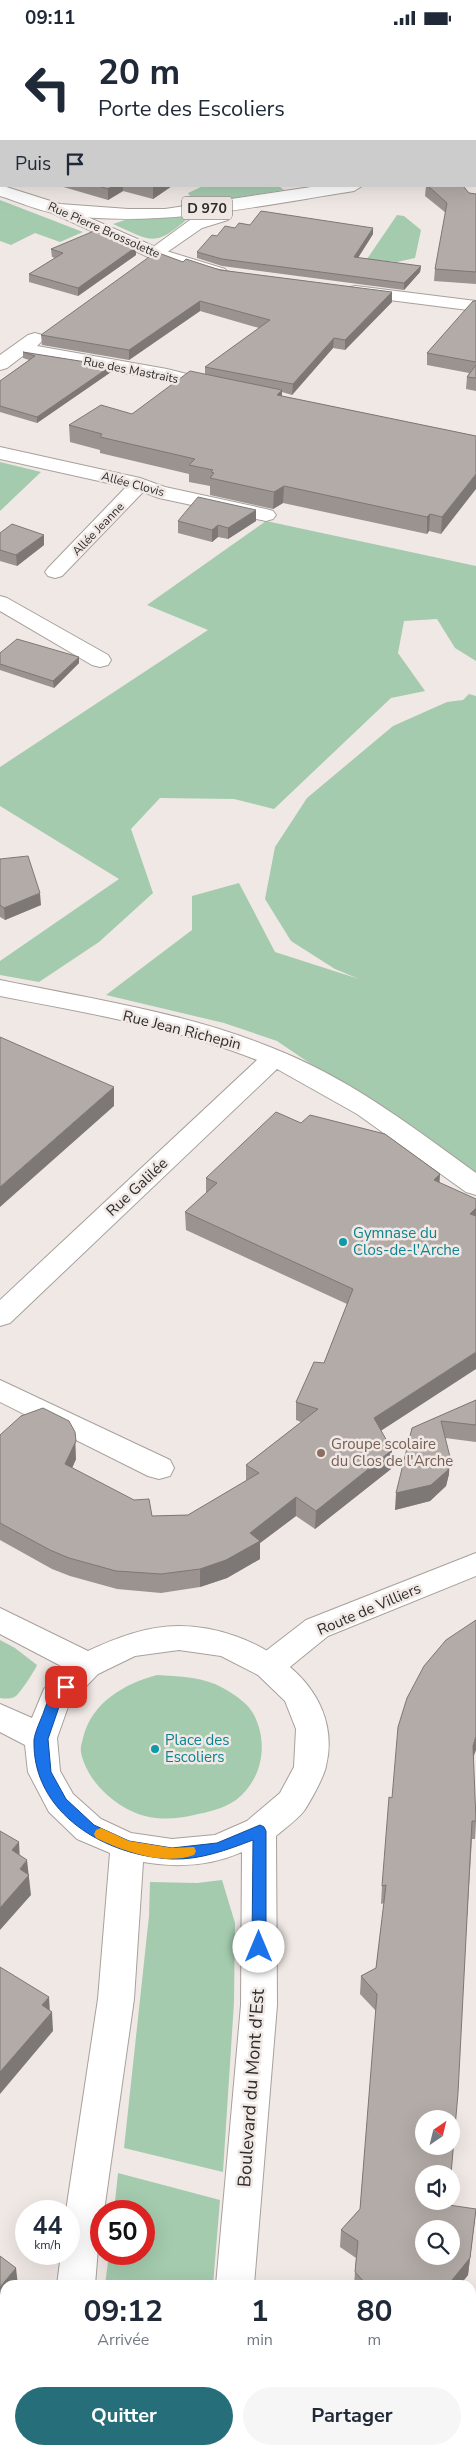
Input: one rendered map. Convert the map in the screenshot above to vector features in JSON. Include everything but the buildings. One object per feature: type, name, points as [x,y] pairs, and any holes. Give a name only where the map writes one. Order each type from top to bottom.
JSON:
[{"type":"street","name":"D 970","points":[[58,209],[96,213],[165,213],[348,187]]},
{"type":"street","name":"Rue Pierre Brossolette","points":[[0,190],[58,209],[147,258],[239,277]]},
{"type":"street","points":[[147,258],[196,224],[207,219],[316,192]]},
{"type":"street","points":[[343,289],[473,303]]},
{"type":"street","points":[[0,364],[52,327]]},
{"type":"street","name":"Rue des Mastraits","points":[[21,349],[166,375],[229,389]]},
{"type":"street","name":"Allée Clovis","points":[[0,453],[140,485],[159,492],[266,515]]},
{"type":"street","name":"Allée Jeanne","points":[[55,572],[140,485]]},
{"type":"street","points":[[0,602],[100,660]]},
{"type":"street","name":"Rue Jean Richepin","points":[[0,987],[202,1032],[274,1058],[309,1074],[398,1128],[476,1186]]},
{"type":"street","name":"Rue Galilée","points":[[0,1316],[274,1058]]},
{"type":"street","points":[[0,1391],[159,1468]]},
{"type":"street","name":"Route de Villiers","points":[[269,1666],[317,1629],[476,1564]]},
{"type":"street","points":[[0,1620],[87,1665]]},
{"type":"street","points":[[179,1638],[227,1645],[269,1666],[298,1694],[312,1729],[310,1767],[292,1802],[260,1831],[218,1848],[172,1853],[127,1846],[90,1829],[61,1803],[44,1772],[41,1739],[55,1698],[87,1665],[130,1645],[179,1638]]},
{"type":"street","points":[[0,1717],[41,1739]]},
{"type":"street","name":"Boulevard du Mont d'Est","points":[[235,2280],[259,2005],[260,1831]]},
{"type":"street","points":[[77,2280],[92,2153],[116,1999],[127,1846]]},
{"type":"green space","points":[[201,187],[280,187],[284,190],[195,204],[188,193]]},
{"type":"green space","points":[[0,200],[83,232],[60,242],[35,233],[11,245],[0,241]]},
{"type":"green space","points":[[192,215],[170,233],[154,239],[138,235],[113,224],[125,220]]},
{"type":"green space","points":[[397,215],[404,216],[421,230],[415,258],[397,262],[367,259]]},
{"type":"green space","points":[[0,462],[41,472],[0,511]]},
{"type":"green space","points":[[266,521],[476,566],[476,661],[455,648],[437,619],[404,621],[398,653],[425,691],[391,698],[274,809],[234,799],[160,798],[131,829],[153,893],[99,942],[39,982],[0,975],[0,961],[119,879],[0,806],[0,767],[208,630],[147,605]]},
{"type":"green space","points":[[469,694],[476,696],[476,1176],[277,1041],[224,1023],[106,995],[192,930],[192,896],[239,883],[275,952],[359,979],[335,969],[291,941],[265,899],[275,847],[307,798],[393,726],[447,702],[463,700]]},
{"type":"green space","points":[[0,1640],[15,1648],[37,1665],[16,1696],[6,1699],[0,1698]]},
{"type":"green space","points":[[157,1675],[191,1678],[216,1684],[236,1696],[252,1711],[259,1726],[261,1738],[260,1761],[252,1782],[236,1800],[221,1808],[182,1817],[163,1818],[145,1816],[124,1807],[114,1800],[104,1792],[89,1773],[84,1763],[81,1749],[87,1725],[94,1714],[111,1696],[121,1689]]},
{"type":"green space","points":[[222,1880],[235,1923],[234,2002],[223,2172],[124,2148],[149,1916],[150,1882],[197,1883]]},
{"type":"green space","points":[[118,2173],[220,2200],[213,2280],[106,2280],[108,2265],[155,2265],[155,2200],[115,2200]]},
{"type":"slow traffic","points":[[101,1834],[127,1846],[172,1853],[189,1851]]},
{"type":"place","name":"Gymnase du Clos-de-l'Arche","points":[[343,1242]]},
{"type":"place","name":"Groupe scolaire du Clos de l'Arche","points":[[321,1453]]},
{"type":"place","name":"Place des Escoliers","points":[[155,1749]]},
{"type":"route","points":[[66,1687],[55,1698],[41,1739],[44,1772],[61,1803],[90,1829],[127,1846],[172,1853],[218,1848],[260,1831],[259,1947]]}]
